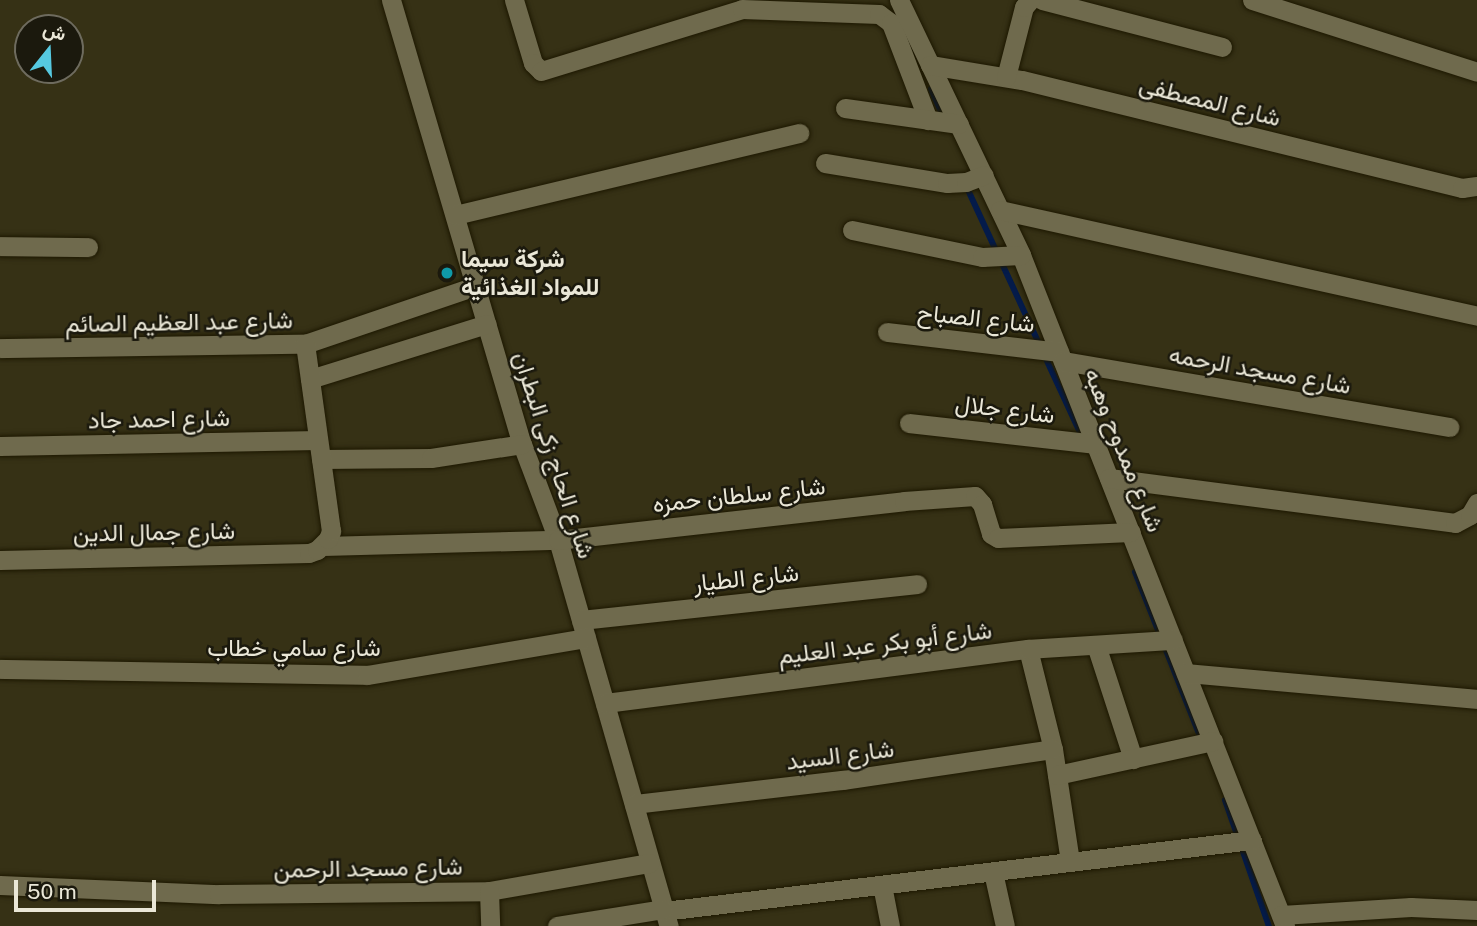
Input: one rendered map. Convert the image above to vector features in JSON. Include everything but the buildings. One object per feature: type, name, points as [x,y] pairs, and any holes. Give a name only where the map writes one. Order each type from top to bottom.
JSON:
[{"type":"street","name":"شارع الحاج زكى البطران","points":[[391,0],[522,444],[558,540],[666,915]]},
{"type":"street","points":[[514,0],[533,63],[541,71],[765,4],[884,16],[891,23],[928,120]]},
{"type":"street","name":"شارع ممدوح وهبه","points":[[899,0],[1000,211],[1014,257],[1057,355],[1085,443],[1109,478],[1131,532],[1165,640],[1186,673],[1205,743],[1242,841],[1283,920]]},
{"type":"street","points":[[1006,77],[1024,7],[1030,0]]},
{"type":"street","points":[[1042,0],[1222,47]]},
{"type":"street","points":[[1252,0],[1293,6],[1477,72]]},
{"type":"street","name":"شارع المصطفى","points":[[930,65],[1006,77],[1462,188],[1477,186]]},
{"type":"street","points":[[845,108],[959,124]]},
{"type":"street","points":[[454,215],[799,133]]},
{"type":"street","points":[[825,163],[947,183],[966,182],[984,175]]},
{"type":"street","points":[[1000,211],[1477,316]]},
{"type":"street","points":[[852,230],[982,257],[1014,257]]},
{"type":"street","points":[[0,246],[88,247]]},
{"type":"street","name":"شارع عبد العظيم الصائم","points":[[0,348],[305,345],[475,286]]},
{"type":"street","points":[[310,379],[487,324]]},
{"type":"street","name":"شارع الصباح","points":[[887,332],[1024,348],[1057,355]]},
{"type":"street","points":[[305,345],[331,531],[316,549]]},
{"type":"street","name":"شارع مسجد الرحمه","points":[[1057,355],[1449,428]]},
{"type":"street","name":"شارع جلال","points":[[909,423],[1085,443]]},
{"type":"street","name":"شارع احمد جاد","points":[[0,446],[319,449],[431,458],[522,444]]},
{"type":"street","points":[[1109,478],[1455,523],[1470,515],[1477,503]]},
{"type":"street","name":"شارع سلطان حمزه","points":[[316,549],[558,540],[904,501],[975,496],[982,504],[990,534],[998,538],[1131,532]]},
{"type":"street","name":"شارع جمال الدين","points":[[0,560],[316,549]]},
{"type":"street","name":"شارع الطيار","points":[[583,629],[917,584]]},
{"type":"street","name":"شارع سامي خطاب","points":[[0,669],[367,675],[583,629]]},
{"type":"street","name":"شارع أبو بكر عبد العليم","points":[[605,703],[1028,649],[1165,640]]},
{"type":"street","points":[[1096,645],[1133,759]]},
{"type":"street","points":[[1028,649],[1053,749],[1070,862]]},
{"type":"street","points":[[1186,673],[1477,699]]},
{"type":"street","points":[[1057,775],[1205,743]]},
{"type":"street","name":"شارع السيد","points":[[634,804],[843,780],[1053,749]]},
{"type":"street","points":[[557,926],[666,915],[882,885],[1242,841]]},
{"type":"street","name":"شارع مسجد الرحمن","points":[[0,885],[219,894],[489,891],[650,863]]},
{"type":"street","points":[[993,872],[1005,926]]},
{"type":"street","points":[[882,885],[890,926]]},
{"type":"street","points":[[489,891],[490,926]]},
{"type":"street","points":[[1283,920],[1411,907],[1477,910]]},
{"type":"waterway","points":[[931,89],[943,116]]},
{"type":"waterway","points":[[968,190],[1083,439]]},
{"type":"waterway","points":[[1135,572],[1202,741]]},
{"type":"waterway","points":[[1225,800],[1269,926]]},
{"type":"place","name":"شركة سيما للمواد الغذائية","points":[[447,273]]}]
